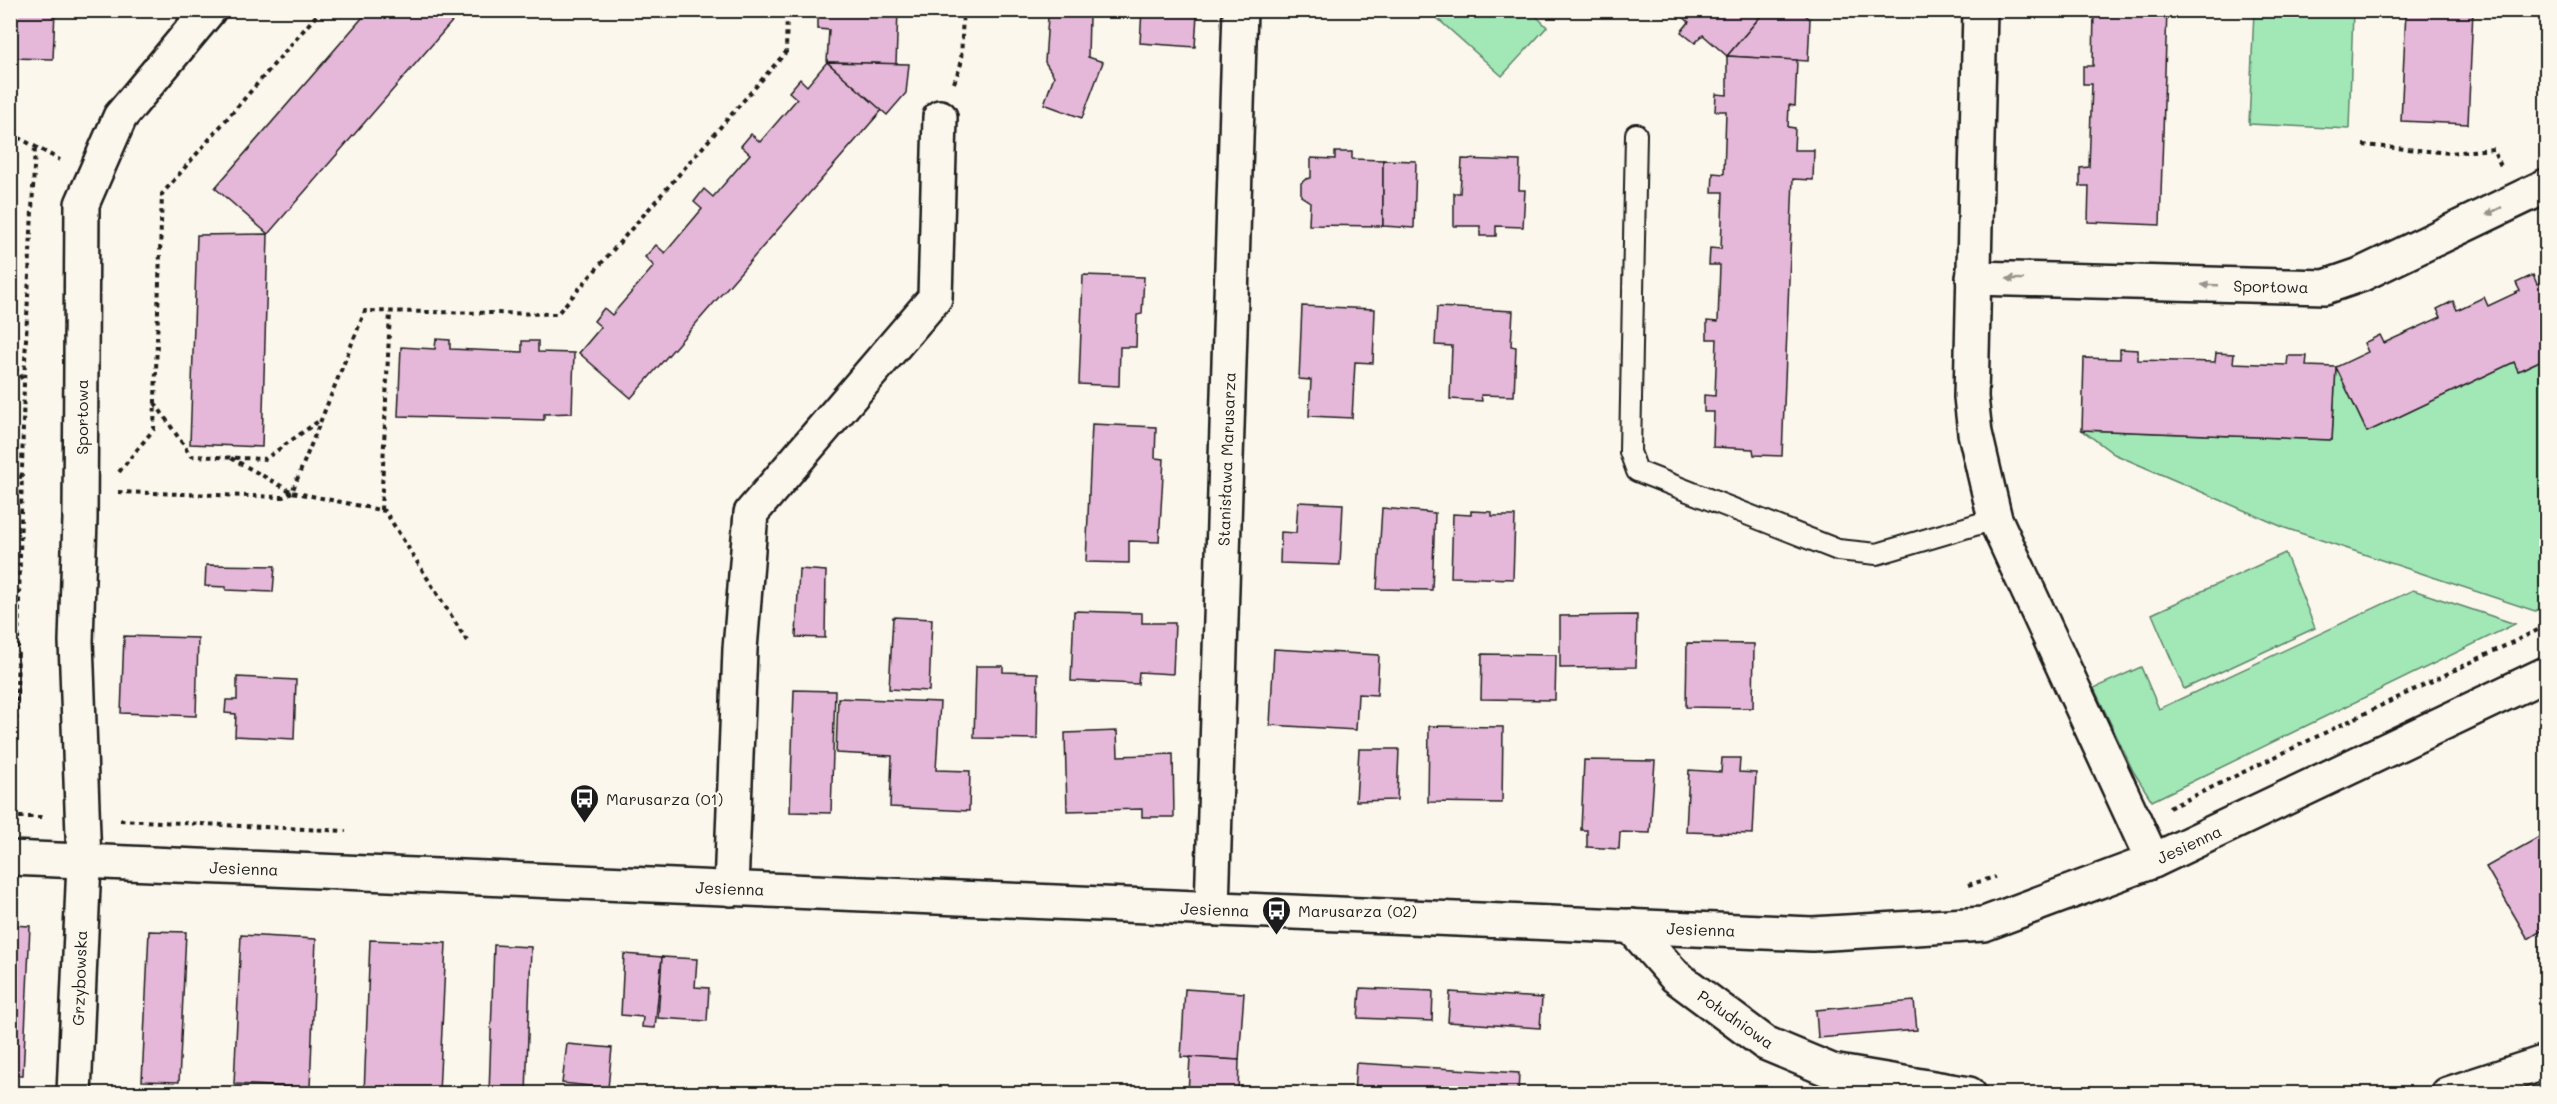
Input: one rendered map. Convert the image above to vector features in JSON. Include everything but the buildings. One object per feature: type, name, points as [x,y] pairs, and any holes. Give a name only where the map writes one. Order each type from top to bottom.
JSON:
[{"type":"street","name":"Sportowa","points":[[84,863],[76,641],[80,519],[82,204],[120,117],[209,10]]},
{"type":"street","name":"Stanisława Marusarza","points":[[1212,908],[1240,10]]},
{"type":"street","points":[[1980,10],[1971,397],[1975,433],[1995,519],[2153,861]]},
{"type":"street","points":[[731,888],[740,649],[751,513],[935,298],[940,117]]},
{"type":"street","name":"Sportowa","points":[[1973,278],[2325,287],[2360,275],[2547,186]]},
{"type":"street","name":"Jesienna","points":[[12,859],[1812,934],[1984,924],[2153,861],[2547,674]]},
{"type":"street","name":"Grzybowska","points":[[74,1094],[84,863]]},
{"type":"street","name":"Południowa","points":[[1631,926],[1675,976],[1765,1043],[1832,1071],[1969,1094]]},
{"type":"street","points":[[2448,1094],[2547,1062]]},
{"type":"lane","points":[[1636,134],[1630,452],[1637,471],[1838,550],[1877,554],[1995,519]]},
{"type":"path","points":[[117,473],[154,429],[162,194],[321,10]]},
{"type":"path","points":[[80,519],[103,491],[283,497],[292,492],[365,311],[557,314],[786,52],[787,10]]},
{"type":"path","points":[[940,117],[961,64],[963,10]]},
{"type":"path","points":[[10,133],[93,177]]},
{"type":"path","points":[[2363,145],[2450,153],[2493,149],[2517,200]]},
{"type":"path","points":[[12,859],[24,382],[35,146]]},
{"type":"path","points":[[381,510],[390,312]]},
{"type":"path","points":[[10,360],[24,382]]},
{"type":"path","points":[[155,403],[191,456],[265,459],[322,419]]},
{"type":"path","points":[[230,458],[292,492],[385,511],[467,641]]},
{"type":"path","points":[[10,476],[22,477]]},
{"type":"path","points":[[2137,826],[2272,756],[2547,626]]},
{"type":"path","points":[[12,817],[32,817]]},
{"type":"path","points":[[1958,888],[2000,875]]},
{"type":"green space","points":[[1429,11],[1531,11],[1547,27],[1502,76]]},
{"type":"green space","points":[[2254,11],[2353,11],[2349,129],[2249,124]]},
{"type":"green space","points":[[2546,358],[2546,606],[2535,611],[2285,528],[2114,454],[2082,430],[2332,440],[2336,367],[2367,432],[2514,362],[2519,371]]},
{"type":"green space","points":[[2285,553],[2315,628],[2184,689],[2152,614]]},
{"type":"green space","points":[[2413,590],[2515,624],[2152,801],[2133,771],[2094,688],[2141,667],[2159,709]]},
{"type":"place","name":"Marusarza (01)","points":[[585,824]]},
{"type":"place","name":"Marusarza (02)","points":[[1277,936]]}]
